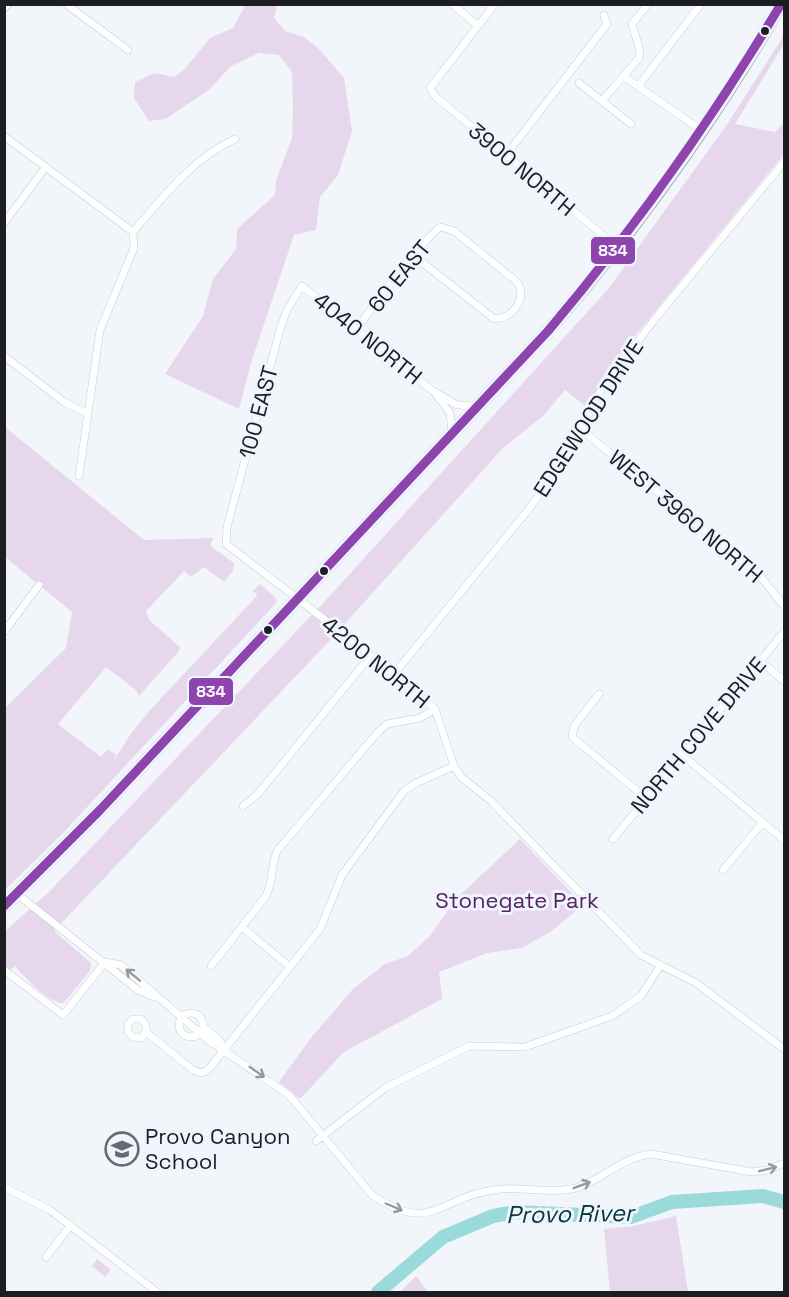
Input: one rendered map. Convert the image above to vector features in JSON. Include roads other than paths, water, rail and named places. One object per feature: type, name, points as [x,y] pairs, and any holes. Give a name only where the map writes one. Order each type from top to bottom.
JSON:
[{"type":"highway","points":[[4,906],[100,810],[548,331],[617,247],[701,130],[781,4]]},
{"type":"street","points":[[66,4],[128,50]]},
{"type":"street","points":[[452,4],[478,26],[495,4]]},
{"type":"street","points":[[602,101],[622,76],[637,62],[640,54],[632,28],[633,19],[648,4]]},
{"type":"street","points":[[639,85],[701,4]]},
{"type":"street","points":[[506,155],[607,24],[604,15]]},
{"type":"street","name":"3900 NORTH","points":[[478,26],[430,88],[436,97],[617,247]]},
{"type":"street","points":[[622,76],[639,85],[642,91],[701,130]]},
{"type":"street","points":[[579,83],[631,124]]},
{"type":"street","points":[[4,136],[133,232]]},
{"type":"street","points":[[79,476],[100,330],[134,248],[133,232],[204,158],[217,147],[235,139]]},
{"type":"street","name":"EDGEWOOD DRIVE","points":[[394,674],[528,510],[583,430],[597,396],[616,369],[740,213],[784,162]]},
{"type":"street","points":[[4,223],[46,167]]},
{"type":"street","name":"60 EAST","points":[[357,328],[414,256],[434,232],[443,227],[454,231],[519,283],[522,293],[514,308],[502,319],[490,317],[414,256]]},
{"type":"street","name":"4040 NORTH","points":[[302,285],[433,391],[457,405],[479,406]]},
{"type":"street","name":"100 EAST","points":[[226,544],[233,506],[281,326],[287,310],[302,285]]},
{"type":"street","points":[[4,356],[64,402],[87,413]]},
{"type":"street","name":"4040 NORTH","points":[[433,391],[450,413],[452,435]]},
{"type":"street","name":"WEST 3960 NORTH","points":[[583,430],[760,576],[784,606]]},
{"type":"street","name":"4200 NORTH","points":[[226,544],[371,655],[435,710],[453,766]]},
{"type":"street","points":[[4,632],[39,585]]},
{"type":"street","name":"NORTH COVE DRIVE","points":[[613,839],[784,632]]},
{"type":"street","points":[[243,806],[257,795],[371,655]]},
{"type":"street","points":[[760,661],[784,681]]},
{"type":"street","points":[[599,694],[574,726],[572,736],[646,798]]},
{"type":"street","points":[[211,966],[271,886],[273,860],[277,851],[378,732],[387,724],[420,718],[435,710]]},
{"type":"street","points":[[681,754],[784,840]]},
{"type":"street","points":[[146,1032],[193,1070],[201,1073],[208,1070],[320,929],[345,870],[404,792],[416,783],[453,766],[461,777],[490,800],[641,955],[660,966],[683,974],[784,1049]]},
{"type":"street","points":[[723,870],[763,822]]},
{"type":"street","points":[[17,894],[138,990],[156,997],[289,1095],[372,1195],[387,1205],[407,1213],[426,1214],[490,1190],[514,1188],[550,1191],[573,1188],[602,1176],[625,1159],[651,1154],[752,1172],[768,1170],[784,1163]]},
{"type":"street","points":[[242,927],[290,967]]},
{"type":"street","points":[[4,970],[63,1015],[105,962]]},
{"type":"street","points":[[316,1141],[385,1088],[469,1046],[525,1047],[612,1016],[641,996],[660,966]]},
{"type":"street","points":[[193,1013],[203,1020],[201,1030],[195,1037],[188,1038],[178,1031],[178,1024],[182,1018],[186,1014],[193,1013]]},
{"type":"street","points":[[4,1187],[50,1210],[157,1293]]},
{"type":"street","points":[[46,1257],[71,1225]]},
{"type":"waterway","name":"Provo River","points":[[378,1292],[443,1237],[493,1216],[515,1212],[631,1217],[672,1202],[763,1196],[784,1202]]},
{"type":"place","name":"Provo Canyon School","points":[[122,1149]]},
{"type":"park label","name":"Stonegate Park","points":[[517,900]]}]
